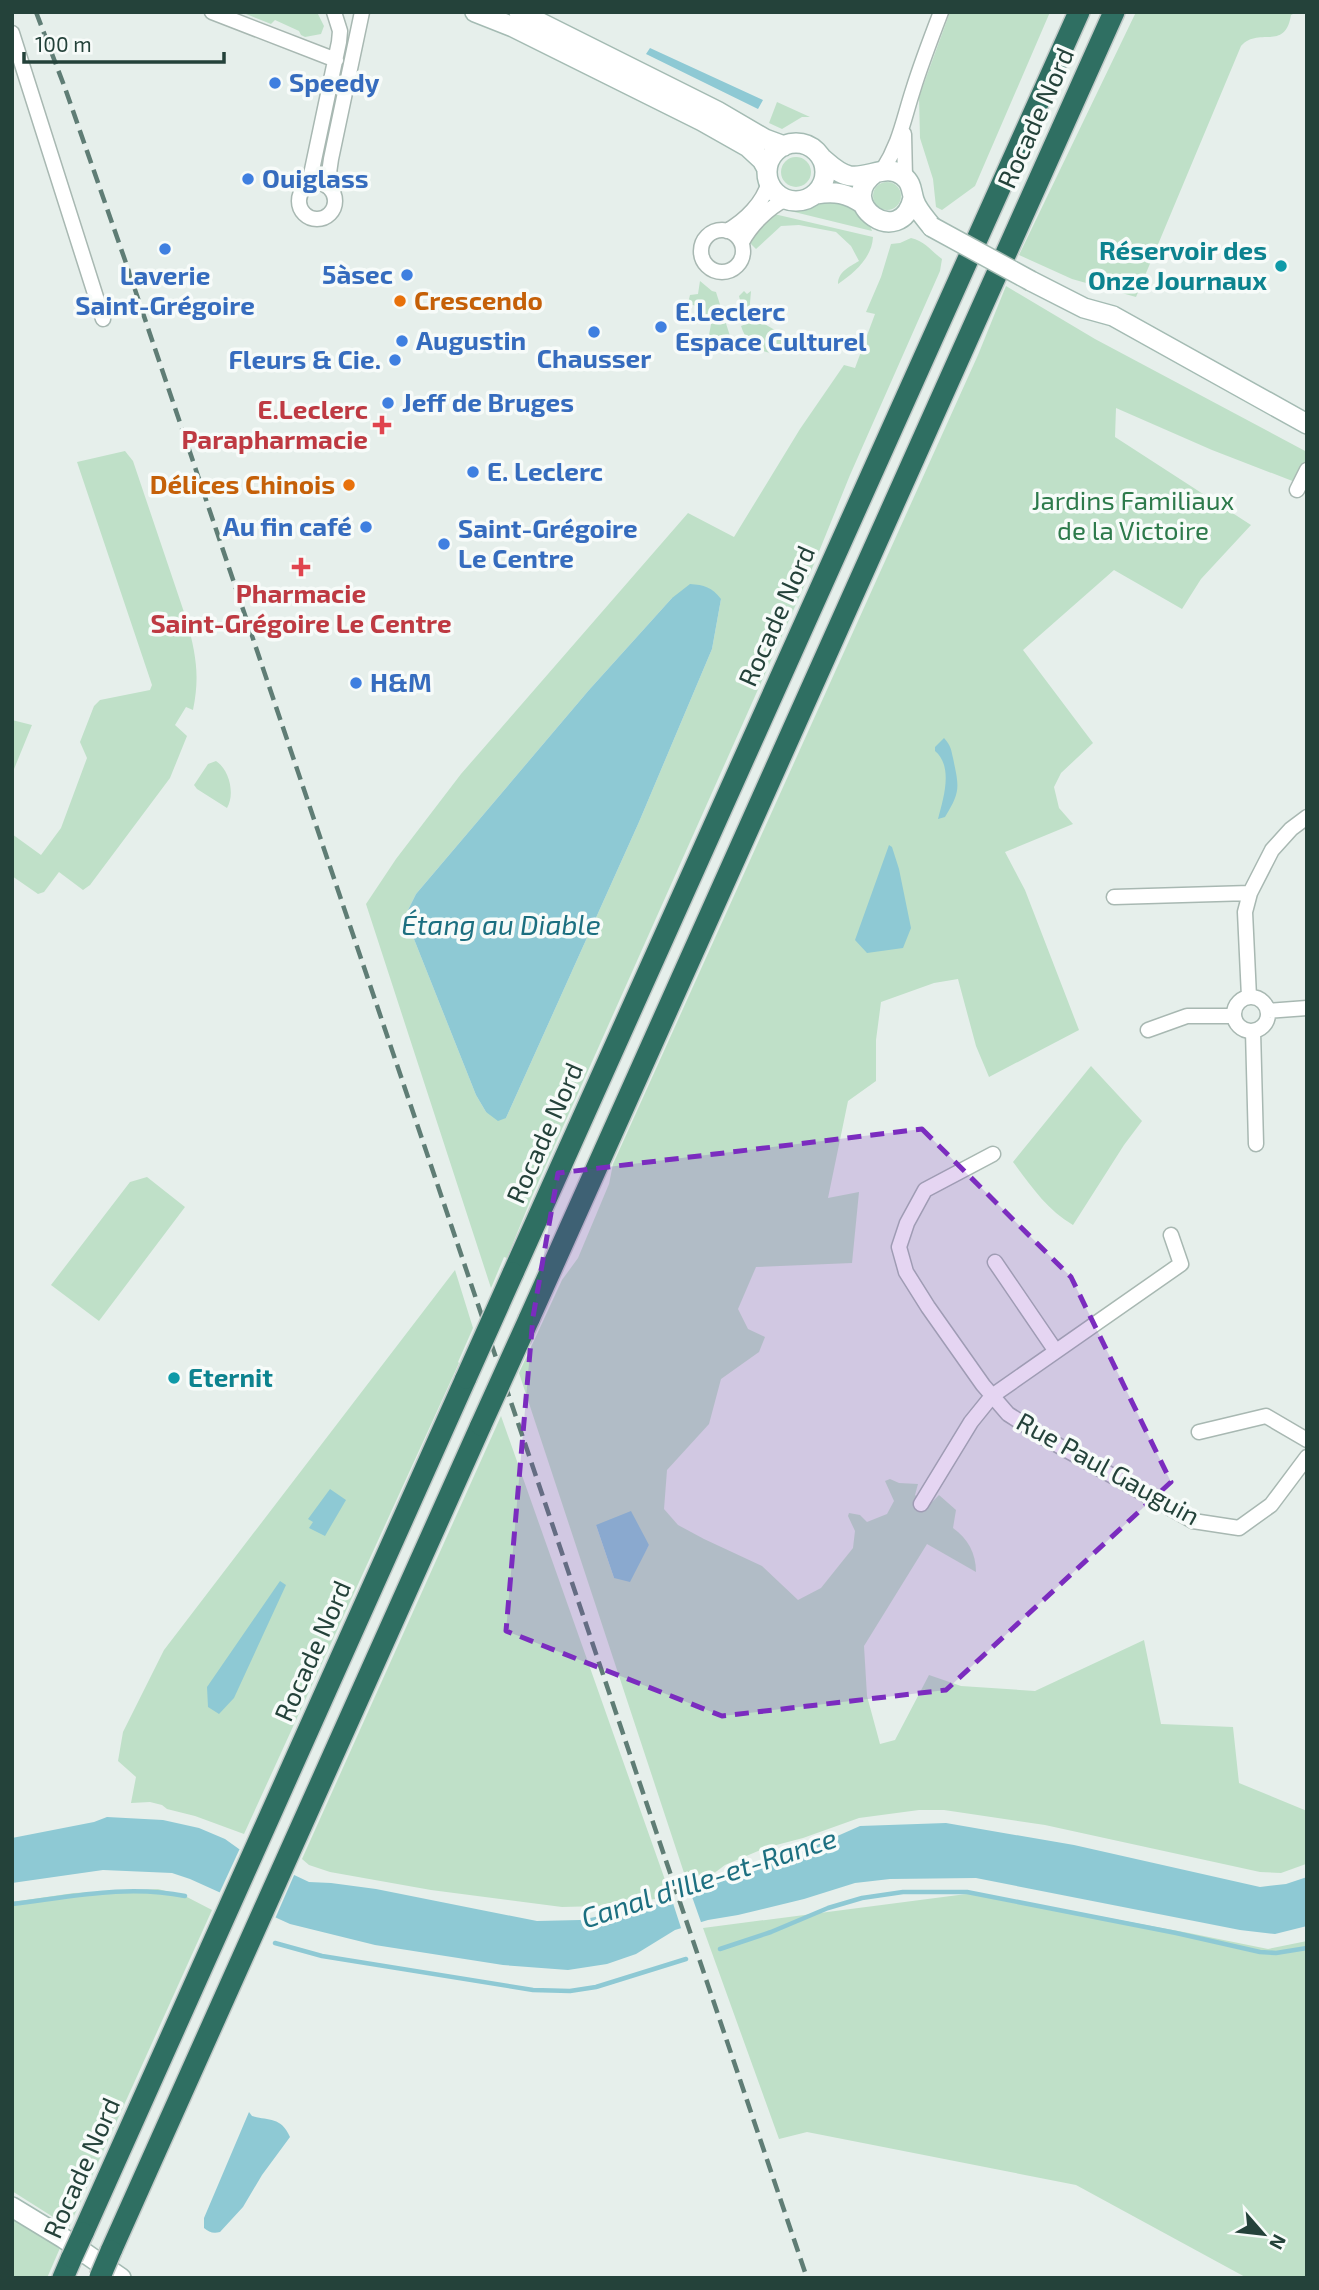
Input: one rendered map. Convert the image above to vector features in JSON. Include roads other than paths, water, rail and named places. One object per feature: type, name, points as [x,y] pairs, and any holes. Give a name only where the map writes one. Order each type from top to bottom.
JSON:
[{"type":"highway","points":[[1060,55],[1056,33],[1065,12]]},
{"type":"highway","name":"Rocade Nord","points":[[63,2278],[1079,12]]},
{"type":"highway","name":"Rocade Nord","points":[[99,2277],[1114,12]]},
{"type":"main road","points":[[475,12],[513,27],[702,121],[748,147],[762,160],[775,193],[786,199],[803,200],[816,194],[839,192],[863,204]]},
{"type":"main road","points":[[519,12],[718,111],[765,139],[784,146]]},
{"type":"main road","points":[[768,175],[773,155],[784,146],[795,143],[807,145],[841,173],[851,176],[878,172],[898,173],[905,178],[913,191],[909,211],[898,220],[890,222],[876,219],[863,204],[864,187],[878,172]]},
{"type":"main road","points":[[816,194],[824,180],[822,159]]},
{"type":"main road","points":[[913,198],[932,227]]},
{"type":"main road","points":[[898,220],[932,227],[1084,308],[1113,316],[1307,424]]},
{"type":"main road","points":[[1084,308],[1108,328],[1307,435]]},
{"type":"main road","points":[[12,2207],[121,2278]]},
{"type":"street","points":[[212,12],[336,60]]},
{"type":"street","points":[[334,12],[340,31],[336,60],[309,184],[301,192],[299,202],[302,212],[310,218],[324,218],[332,211],[335,201],[329,173],[362,12]]},
{"type":"street","points":[[878,172],[903,130],[918,75],[941,12]]},
{"type":"street","points":[[12,33],[103,319]]},
{"type":"street","points":[[903,130],[905,178]]},
{"type":"street","points":[[768,175],[760,202],[736,226],[727,231],[711,233],[703,242],[701,255],[707,266],[712,270],[725,272],[736,267],[743,255],[742,242],[750,229],[771,208],[786,199]]},
{"type":"street","points":[[309,184],[320,183],[333,192]]},
{"type":"street","points":[[727,231],[742,242]]},
{"type":"street","points":[[1297,490],[1307,470]]},
{"type":"street","points":[[1249,997],[1245,912],[1250,893],[1272,850],[1291,829],[1307,817]]},
{"type":"street","points":[[1114,897],[1250,893]]},
{"type":"street","points":[[1249,997],[1258,998],[1265,1003],[1268,1011],[1267,1020],[1262,1027],[1253,1031],[1244,1030],[1234,1016],[1241,1000],[1249,997]]},
{"type":"street","points":[[1268,1011],[1307,1008]]},
{"type":"street","points":[[1148,1030],[1187,1016],[1234,1016]]},
{"type":"street","points":[[1253,1031],[1256,1144]]},
{"type":"street","name":"Rue Paul Gauguin","points":[[993,1154],[925,1190],[907,1223],[899,1247],[906,1272],[928,1307],[1008,1414],[1045,1438],[1193,1521],[1239,1528],[1271,1505],[1307,1457]]},
{"type":"street","points":[[921,1504],[971,1422],[992,1396],[1181,1264],[1171,1235]]},
{"type":"street","points":[[995,1262],[1055,1350]]},
{"type":"street","points":[[1199,1432],[1266,1416],[1307,1440]]},
{"type":"water","points":[[650,48],[763,100],[758,109],[646,54]]},
{"type":"water","name":"Étang au Diable","points":[[690,584],[707,587],[721,599],[712,649],[639,822],[506,1118],[498,1121],[486,1112],[476,1095],[408,924],[408,910],[416,894],[589,690],[672,598]]},
{"type":"water","points":[[944,738],[951,750],[957,789],[945,817],[938,819],[946,774],[935,747]]},
{"type":"water","points":[[889,845],[899,869],[911,928],[903,948],[867,953],[855,940]]},
{"type":"water","points":[[330,1489],[346,1500],[325,1536],[309,1528],[313,1522],[308,1519]]},
{"type":"water","points":[[631,1511],[649,1545],[630,1582],[614,1578],[596,1525]]},
{"type":"water","points":[[280,1581],[286,1585],[234,1698],[219,1714],[208,1707],[207,1687]]},
{"type":"water","points":[[107,1817],[163,1820],[199,1828],[309,1882],[376,1889],[537,1921],[580,1920],[664,1903],[694,1893],[733,1873],[808,1849],[860,1826],[946,1823],[1074,1845],[1260,1887],[1286,1884],[1307,1877],[1307,1926],[1275,1934],[1240,1930],[976,1878],[890,1879],[855,1883],[804,1899],[708,1920],[675,1930],[636,1954],[607,1964],[568,1970],[503,1965],[375,1945],[290,1924],[172,1873],[103,1870],[12,1883],[12,1838]]},
{"type":"water","points":[[249,2112],[252,2116],[278,2122],[290,2137],[243,2207],[220,2232],[211,2232],[204,2228],[204,2218]]},
{"type":"waterway","points":[[12,1904],[120,1891],[185,1896]]},
{"type":"waterway","points":[[720,1949],[771,1932],[828,1908],[862,1898],[903,1892],[967,1892],[1260,1952],[1276,1953],[1307,1948]]},
{"type":"waterway","points":[[275,1943],[322,1956],[533,1990],[570,1991],[596,1987],[686,1959]]},
{"type":"railway","points":[[36,12],[126,263],[807,2278]]},
{"type":"place","name":"Speedy","points":[[275,83]]},
{"type":"place","name":"Ouiglass","points":[[248,179]]},
{"type":"place","name":"Laverie Saint-Grégoire","points":[[165,249]]},
{"type":"place","name":"Réservoir des Onze Journaux","points":[[1281,266]]},
{"type":"place","name":"5àsec","points":[[407,275]]},
{"type":"place","name":"Crescendo","points":[[400,301]]},
{"type":"place","name":"E.Leclerc Espace Culturel","points":[[661,327]]},
{"type":"place","name":"Chausser","points":[[594,332]]},
{"type":"place","name":"Augustin","points":[[402,341]]},
{"type":"place","name":"Fleurs & Cie.","points":[[395,360]]},
{"type":"place","name":"Jeff de Bruges","points":[[388,403]]},
{"type":"place","name":"E.Leclerc Parapharmacie","points":[[382,425]]},
{"type":"place","name":"E. Leclerc","points":[[473,472]]},
{"type":"place","name":"Délices Chinois","points":[[349,485]]},
{"type":"place","name":"Au fin café","points":[[366,527]]},
{"type":"place","name":"Saint-Grégoire Le Centre","points":[[444,544]]},
{"type":"place","name":"Pharmacie Saint-Grégoire Le Centre","points":[[301,567]]},
{"type":"place","name":"H&M","points":[[356,683]]},
{"type":"place","name":"Eternit","points":[[174,1378]]},
{"type":"park label","name":"Jardins Familiaux de la Victoire","points":[[1133,516]]},
{"type":"water label","name":"Canal d'Ille-et-Rance","points":[[709,1878]]}]
